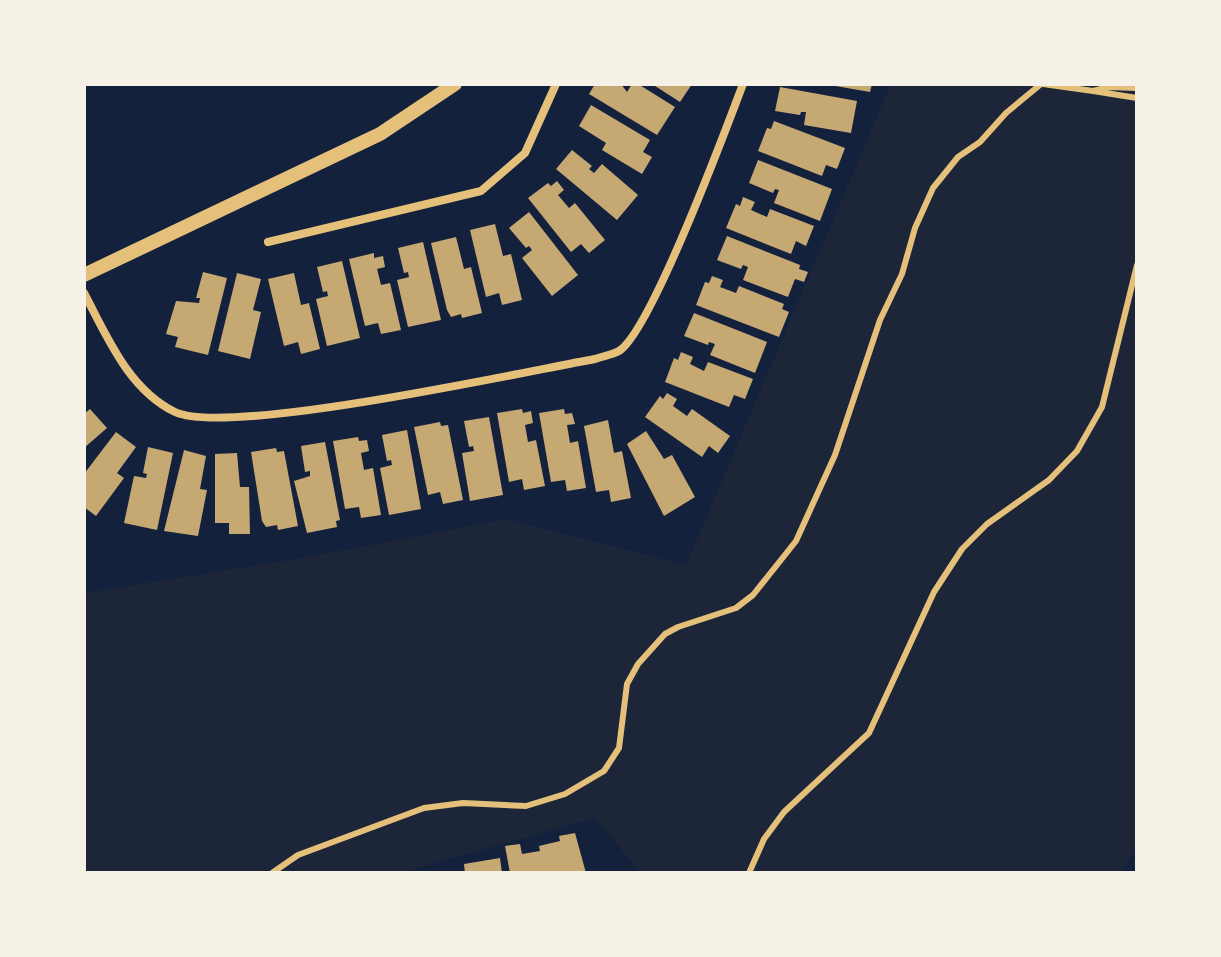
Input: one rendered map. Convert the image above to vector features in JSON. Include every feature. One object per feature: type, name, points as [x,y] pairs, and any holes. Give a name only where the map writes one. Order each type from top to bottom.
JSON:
[{"type":"street","points":[[84,275],[380,134],[455,84]]},
{"type":"street","points":[[268,242],[481,191],[525,153],[556,84]]},
{"type":"street","points":[[84,293],[130,374],[150,397],[177,413],[203,419],[302,411],[595,359],[620,350],[638,328],[711,171],[743,84]]},
{"type":"lane","points":[[272,873],[298,855],[424,808],[463,803],[526,806],[565,794],[604,771],[614,759],[622,735],[627,684],[645,655],[678,627],[736,608],[753,595],[796,541],[835,455],[880,320],[902,274],[915,228],[933,188],[958,157],[980,142],[1006,113],[1042,84],[1137,98]]},
{"type":"lane","points":[[1093,91],[1109,87],[1137,88]]},
{"type":"lane","points":[[749,873],[764,839],[784,812],[869,733],[934,592],[962,549],[987,524],[1049,480],[1077,451],[1102,407],[1111,357],[1137,265]]},
{"type":"shaded area","points":[[891,84],[1137,84],[1137,849],[1119,873],[641,873],[595,818],[400,873],[84,873],[84,593],[297,559],[507,519],[686,565]]},
{"type":"building","points":[[595,84],[621,84],[627,92],[632,84],[638,84],[675,107],[657,135],[589,94]]},
{"type":"building","points":[[652,84],[692,84],[680,102]]},
{"type":"building","points":[[824,84],[872,84],[870,92]]},
{"type":"building","points":[[780,87],[857,101],[851,133],[804,125],[806,112],[800,115],[775,111]]},
{"type":"building","points":[[591,105],[650,140],[643,152],[652,157],[642,174],[602,150],[606,143],[579,126]]},
{"type":"building","points":[[774,121],[845,148],[837,169],[826,165],[822,176],[758,151],[767,128],[771,129]]},
{"type":"building","points":[[572,150],[592,166],[589,169],[594,173],[602,164],[638,195],[617,220],[556,169]]},
{"type":"building","points":[[758,160],[832,189],[820,221],[774,203],[779,190],[775,189],[773,193],[749,183]]},
{"type":"building","points":[[557,181],[564,190],[558,195],[569,208],[575,203],[605,240],[589,253],[581,244],[571,252],[528,198],[548,183],[551,186]]},
{"type":"building","points":[[743,197],[755,202],[751,210],[767,217],[770,209],[814,226],[806,246],[796,241],[791,254],[726,228],[736,204],[740,206]]},
{"type":"building","points":[[529,212],[578,275],[552,296],[522,258],[532,250],[529,246],[526,248],[509,228]]},
{"type":"building","points":[[495,224],[503,256],[511,254],[522,300],[502,305],[499,293],[486,297],[470,230]]},
{"type":"building","points":[[727,236],[800,265],[799,269],[808,272],[804,282],[795,279],[788,297],[743,280],[748,267],[743,265],[741,269],[717,260]]},
{"type":"building","points":[[456,237],[464,269],[471,267],[482,313],[462,318],[461,314],[451,317],[447,310],[431,243]]},
{"type":"building","points":[[423,242],[441,320],[408,327],[397,280],[409,277],[408,272],[404,273],[398,248]]},
{"type":"building","points":[[374,253],[374,258],[383,256],[385,267],[377,269],[381,285],[390,283],[401,330],[381,334],[378,323],[365,326],[349,259]]},
{"type":"building","points":[[342,261],[360,338],[327,346],[316,299],[328,296],[327,291],[323,292],[317,267]]},
{"type":"building","points":[[203,272],[227,278],[208,355],[175,347],[178,337],[166,334],[176,301],[199,303],[200,298],[196,298]]},
{"type":"building","points":[[237,273],[261,279],[253,310],[261,312],[250,359],[218,351]]},
{"type":"building","points":[[294,273],[301,305],[309,303],[320,349],[301,354],[298,342],[284,346],[268,279]]},
{"type":"building","points":[[712,276],[723,280],[720,287],[736,293],[739,286],[784,304],[782,309],[789,312],[779,337],[696,305],[705,282],[709,283]]},
{"type":"building","points":[[694,313],[767,342],[755,373],[710,355],[715,344],[709,342],[708,345],[684,336]]},
{"type":"building","points":[[681,352],[693,357],[690,364],[704,371],[708,362],[753,379],[745,399],[734,395],[729,407],[665,382],[674,358],[678,360]]},
{"type":"building","points":[[667,393],[677,399],[673,406],[687,416],[692,409],[730,436],[718,453],[709,446],[702,457],[645,417],[660,396],[663,399]]},
{"type":"building","points":[[90,409],[107,428],[84,448],[84,414]]},
{"type":"building","points":[[522,409],[523,413],[531,411],[533,423],[525,425],[528,442],[536,440],[545,486],[524,490],[522,479],[509,482],[497,413]]},
{"type":"building","points":[[564,409],[565,414],[572,413],[575,424],[567,425],[570,443],[578,441],[586,488],[567,491],[565,480],[551,482],[539,413]]},
{"type":"building","points":[[489,417],[503,495],[470,501],[462,453],[474,451],[473,446],[469,447],[464,421]]},
{"type":"building","points":[[608,420],[614,453],[622,451],[631,498],[611,502],[609,490],[596,492],[584,426]]},
{"type":"building","points":[[440,422],[441,426],[448,425],[463,500],[443,504],[440,492],[428,495],[414,427]]},
{"type":"building","points":[[407,430],[421,509],[389,515],[380,468],[392,465],[391,460],[387,461],[382,435]]},
{"type":"building","points":[[646,431],[664,459],[672,455],[695,497],[664,516],[627,444]]},
{"type":"building","points":[[116,432],[136,447],[117,473],[124,478],[96,516],[84,507],[84,474]]},
{"type":"building","points":[[358,437],[359,441],[367,440],[369,451],[361,453],[364,470],[373,468],[381,515],[361,518],[359,507],[345,509],[333,441]]},
{"type":"building","points":[[325,442],[340,520],[336,521],[337,527],[307,533],[294,481],[310,476],[310,471],[305,472],[301,446]]},
{"type":"building","points":[[148,447],[173,453],[157,530],[124,523],[134,476],[146,478],[147,474],[143,473]]},
{"type":"building","points":[[276,448],[277,452],[284,451],[298,526],[278,530],[277,525],[266,527],[262,521],[251,452]]},
{"type":"building","points":[[184,450],[206,456],[200,489],[207,490],[198,536],[164,531]]},
{"type":"building","points":[[237,453],[240,487],[249,487],[250,534],[229,534],[229,523],[215,523],[215,454]]},
{"type":"building","points":[[575,833],[586,873],[510,873],[505,846],[520,844],[522,854],[540,851],[539,846],[560,841],[559,836]]},
{"type":"building","points":[[500,858],[502,873],[465,873],[464,864]]}]
